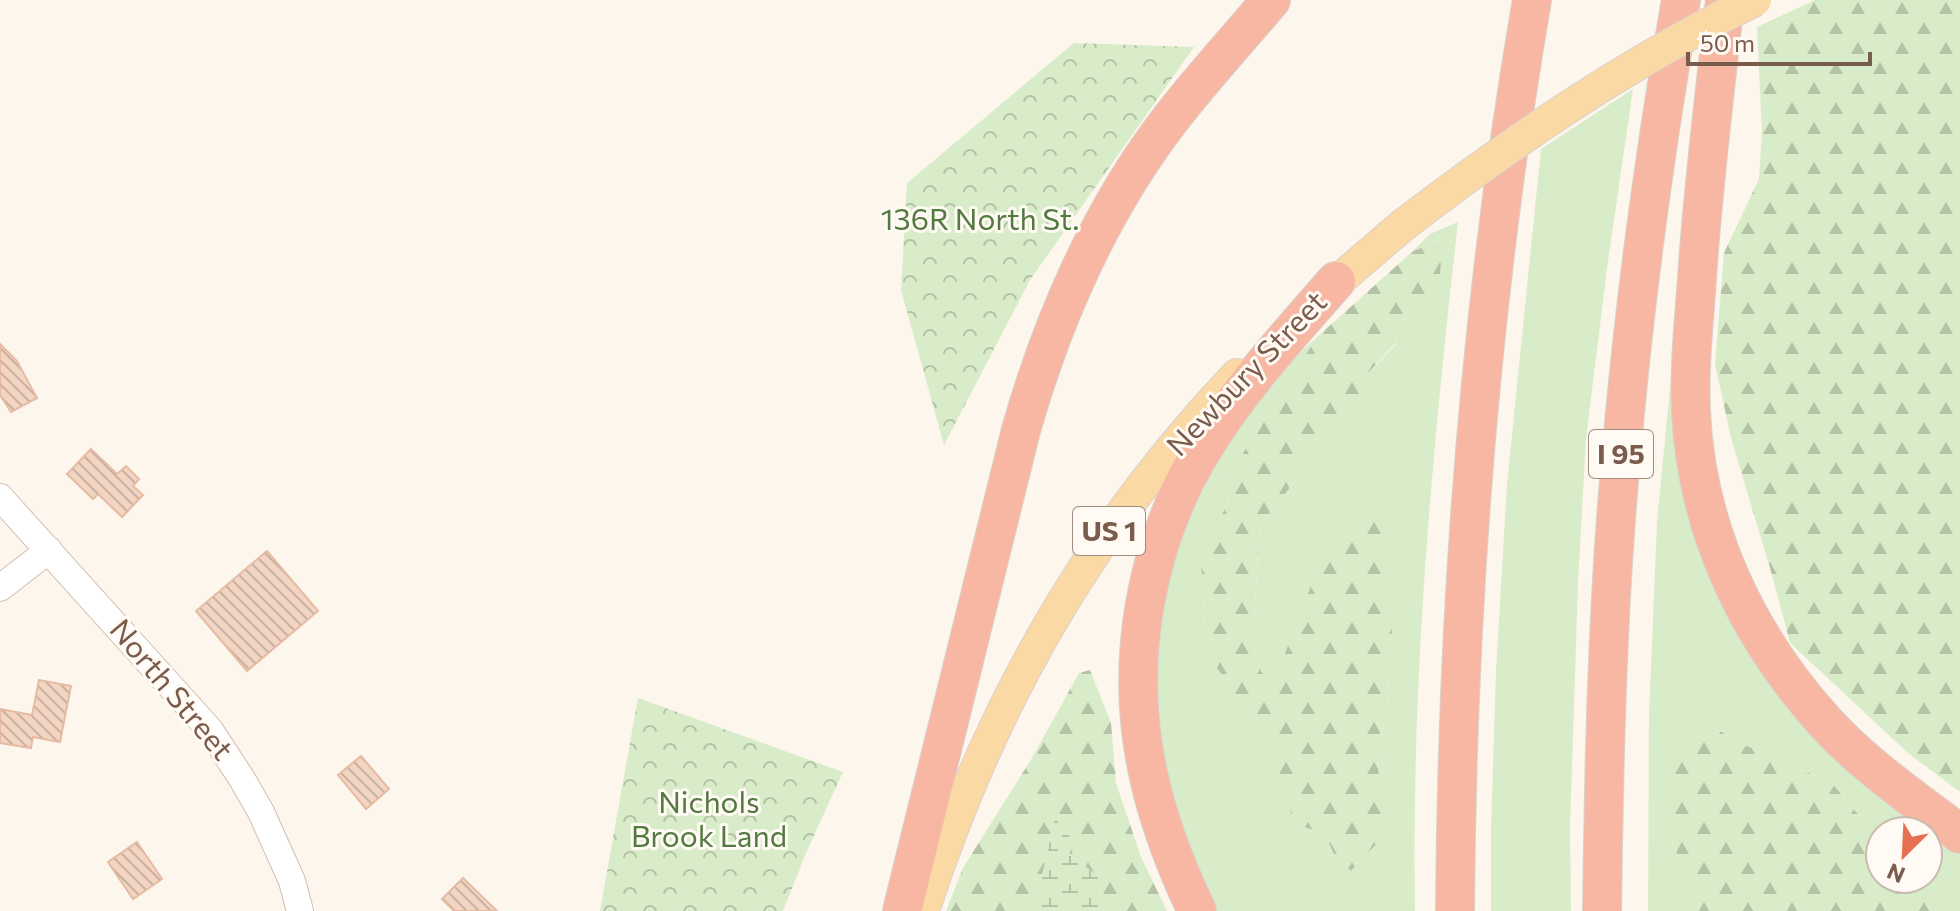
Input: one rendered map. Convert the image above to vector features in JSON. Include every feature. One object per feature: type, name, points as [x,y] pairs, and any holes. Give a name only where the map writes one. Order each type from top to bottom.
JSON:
[{"type":"highway","points":[[902,911],[1021,430],[1060,314],[1093,242],[1146,154],[1171,117],[1271,0]]},
{"type":"highway","points":[[1455,911],[1460,673],[1474,455],[1504,177],[1532,0]]},
{"type":"highway","name":"I 95","points":[[1602,911],[1608,664],[1620,469],[1650,197],[1681,0]]},
{"type":"highway","points":[[1725,0],[1702,213],[1691,372],[1694,448],[1710,522],[1722,559],[1752,624],[1797,690],[1826,724],[1860,756],[1960,834]]},
{"type":"highway","points":[[1197,911],[1168,845],[1156,806],[1141,724],[1140,644],[1154,566],[1181,490],[1222,419],[1270,356],[1336,281]]},
{"type":"main road","name":"Newbury Street","points":[[923,911],[964,795],[1001,712],[1045,629],[1092,554],[1205,410],[1266,345],[1336,281],[1402,226],[1507,147],[1582,96],[1673,42],[1755,0]]},
{"type":"street","name":"North Street","points":[[0,497],[210,730],[261,812],[292,881],[300,911]]},
{"type":"street","points":[[0,588],[49,550]]},
{"type":"green space","points":[[1815,0],[1960,0],[1960,792],[1908,753],[1790,643],[1731,438],[1715,364],[1724,253],[1759,179],[1762,131],[1757,27]]},
{"type":"green space","name":"136R North St.","points":[[1074,43],[1194,47],[1030,280],[944,445],[901,290],[907,183]]},
{"type":"green space","points":[[1633,89],[1586,439],[1570,828],[1571,911],[1491,911],[1496,671],[1507,484],[1541,149]]},
{"type":"green space","points":[[1458,222],[1425,566],[1416,738],[1415,911],[1216,911],[1175,820],[1153,701],[1164,593],[1179,537],[1227,438],[1277,374],[1317,337],[1231,472],[1228,502],[1200,560],[1205,599],[1203,632],[1206,653],[1222,675],[1228,699],[1248,714],[1277,762],[1291,813],[1300,826],[1324,833],[1334,854],[1351,871],[1391,813],[1379,784],[1378,738],[1386,720],[1393,617],[1383,585],[1387,555],[1403,526],[1298,621],[1276,685],[1261,672],[1253,637],[1260,525],[1300,475],[1361,381],[1396,344],[1442,240],[1413,251],[1430,234]]},
{"type":"green space","points":[[1443,240],[1438,296],[1361,381],[1367,418],[1335,424],[1260,525],[1253,637],[1261,672],[1276,685],[1326,547],[1365,513],[1389,516],[1403,526],[1387,555],[1383,585],[1393,617],[1386,720],[1378,738],[1379,784],[1391,813],[1384,837],[1351,871],[1334,854],[1324,833],[1300,826],[1291,813],[1277,762],[1248,714],[1228,699],[1222,675],[1206,653],[1203,632],[1205,599],[1200,560],[1228,502],[1231,472],[1317,337],[1413,251]]},
{"type":"green space","points":[[1672,368],[1679,368],[1693,512],[1861,778],[1910,815],[1864,815],[1864,821],[1832,783],[1740,743],[1705,722],[1672,841],[1693,893],[1686,911],[1648,911],[1649,715],[1657,522]]},
{"type":"green space","points":[[1090,670],[1111,723],[1116,783],[1141,857],[1167,911],[1107,911],[1098,876],[1070,855],[1067,815],[1055,819],[1034,911],[946,911],[963,868],[1032,758],[1079,673]]},
{"type":"green space","name":"Nichols Brook Land","points":[[638,698],[843,772],[783,911],[600,911]]},
{"type":"green space","points":[[1705,722],[1740,743],[1832,783],[1864,821],[1864,895],[1941,895],[1943,899],[1960,889],[1960,911],[1686,911],[1693,893],[1672,841],[1666,769]]},
{"type":"green space","points":[[1068,815],[1070,855],[1098,876],[1107,911],[1034,911],[1055,818]]},
{"type":"green space","points":[[1944,841],[1960,853],[1960,889],[1943,900],[1940,895],[1944,895]]},
{"type":"building","points":[[0,344],[17,361],[37,398],[11,412],[0,395]]},
{"type":"building","points":[[91,449],[117,474],[126,466],[139,479],[133,486],[143,495],[122,517],[98,494],[93,499],[67,474]]},
{"type":"building","points":[[267,551],[318,611],[247,671],[196,611]]},
{"type":"building","points":[[39,680],[71,686],[60,742],[33,737],[31,748],[0,743],[0,709],[32,715]]},
{"type":"building","points":[[361,756],[389,789],[366,809],[338,775]]},
{"type":"building","points":[[137,842],[162,879],[133,899],[108,862]]},
{"type":"building","points":[[463,878],[497,911],[454,911],[442,899]]}]
